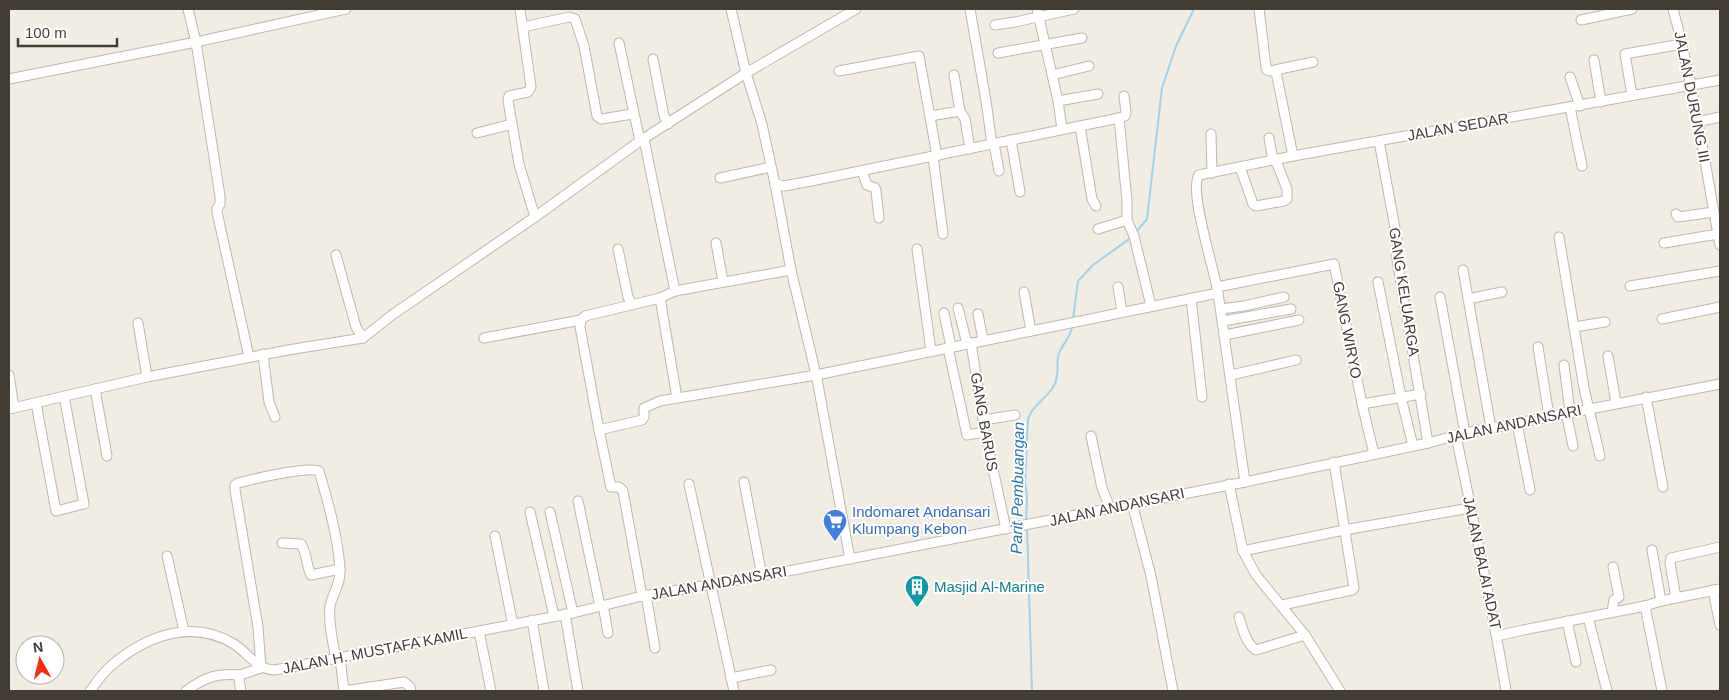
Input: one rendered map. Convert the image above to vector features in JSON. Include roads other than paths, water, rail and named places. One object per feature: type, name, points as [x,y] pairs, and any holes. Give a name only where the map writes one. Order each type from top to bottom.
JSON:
[{"type":"street","points":[[188,9],[196,42],[220,196],[217,212],[249,357]]},
{"type":"street","points":[[9,79],[196,42],[329,10],[346,9]]},
{"type":"street","points":[[520,9],[531,87],[528,92],[509,96],[508,98],[519,164],[535,217]]},
{"type":"street","points":[[731,9],[746,74],[762,124],[775,184],[791,270],[816,375],[850,559]]},
{"type":"street","points":[[9,375],[12,408],[147,377],[263,354],[363,338],[392,315],[535,217],[642,140],[746,74],[856,9]]},
{"type":"street","points":[[970,9],[999,171]]},
{"type":"street","points":[[996,25],[1038,13],[1074,9]]},
{"type":"street","points":[[1259,9],[1267,70],[1313,62]]},
{"type":"street","points":[[1581,20],[1632,9]]},
{"type":"street","name":"JALAN DURUNG III","points":[[1673,9],[1699,124],[1720,245]]},
{"type":"street","points":[[1038,13],[1058,102],[1062,129]]},
{"type":"street","points":[[523,26],[569,17],[575,19],[584,46],[598,116],[602,119],[633,114]]},
{"type":"street","points":[[998,53],[1082,38]]},
{"type":"street","points":[[619,43],[633,114],[642,140],[674,291]]},
{"type":"street","points":[[1632,95],[1625,54],[1682,44]]},
{"type":"street","points":[[839,71],[919,56],[930,116],[943,234]]},
{"type":"street","points":[[653,59],[664,116],[668,124]]},
{"type":"street","points":[[1594,60],[1601,102]]},
{"type":"street","points":[[1052,75],[1089,66]]},
{"type":"street","points":[[1275,70],[1294,156]]},
{"type":"street","points":[[954,75],[960,111],[965,119],[970,149]]},
{"type":"street","points":[[1570,77],[1580,106]]},
{"type":"street","name":"JALAN SEDAR","points":[[1218,290],[1201,221],[1197,177],[1294,156],[1720,80]]},
{"type":"street","points":[[1058,102],[1098,94]]},
{"type":"street","points":[[775,184],[784,186],[1119,118],[1125,116],[1126,113],[1124,96]]},
{"type":"street","points":[[1570,107],[1582,166]]},
{"type":"street","points":[[930,116],[960,111]]},
{"type":"street","points":[[1699,124],[1702,121],[1720,117]]},
{"type":"street","points":[[1119,118],[1130,228],[1151,306]]},
{"type":"street","points":[[477,133],[512,124]]},
{"type":"street","points":[[1080,126],[1092,199],[1096,206]]},
{"type":"street","points":[[1211,134],[1212,173]]},
{"type":"street","points":[[1240,167],[1253,204],[1256,206],[1287,199],[1287,189],[1274,161],[1269,138]]},
{"type":"street","points":[[1012,140],[1020,192]]},
{"type":"street","name":"GANG KELUARGA","points":[[1379,141],[1397,238],[1398,248],[1396,254],[1428,443]]},
{"type":"street","points":[[720,178],[771,167]]},
{"type":"street","points":[[862,171],[867,185],[875,188],[879,218]]},
{"type":"street","points":[[1676,214],[1678,217],[1714,212]]},
{"type":"street","points":[[1098,230],[1130,228]]},
{"type":"street","points":[[1664,243],[1718,234]]},
{"type":"street","points":[[1559,237],[1584,388],[1600,456]]},
{"type":"street","points":[[716,243],[723,281]]},
{"type":"street","points":[[918,249],[931,351]]},
{"type":"street","points":[[618,250],[628,297],[632,305]]},
{"type":"street","points":[[336,255],[356,328],[363,338]]},
{"type":"street","name":"GANG WIRYO","points":[[1218,290],[1334,264],[1374,454]]},
{"type":"street","points":[[484,338],[581,320],[585,316],[660,298],[674,291],[791,270]]},
{"type":"street","points":[[1463,270],[1491,428]]},
{"type":"street","points":[[1630,286],[1720,271]]},
{"type":"street","points":[[1378,282],[1401,397],[1413,446]]},
{"type":"street","points":[[1118,287],[1122,312]]},
{"type":"street","points":[[599,430],[642,420],[644,408],[660,401],[816,375],[1191,298],[1218,290],[1245,482]]},
{"type":"street","points":[[1024,292],[1031,330]]},
{"type":"street","points":[[1468,299],[1502,292]]},
{"type":"street","name":"JALAN BALAI ADAT","points":[[1440,296],[1470,508],[1497,636],[1506,691]]},
{"type":"street","points":[[1221,310],[1284,297]]},
{"type":"street","points":[[660,298],[677,398]]},
{"type":"street","points":[[1191,298],[1202,397]]},
{"type":"street","points":[[1662,319],[1720,307]]},
{"type":"street","name":"GANG BARUS","points":[[958,308],[969,343],[985,432],[1006,529]]},
{"type":"street","points":[[1223,321],[1290,309]]},
{"type":"street","points":[[944,313],[967,435],[985,432]]},
{"type":"street","points":[[978,314],[983,340]]},
{"type":"street","points":[[581,320],[580,327],[611,486],[619,487],[622,491],[655,648]]},
{"type":"street","points":[[1225,335],[1299,320]]},
{"type":"street","points":[[1574,327],[1605,322]]},
{"type":"street","points":[[138,323],[147,377]]},
{"type":"street","points":[[1538,347],[1549,416]]},
{"type":"street","points":[[263,354],[269,402],[275,417]]},
{"type":"street","points":[[1608,356],[1616,403]]},
{"type":"street","points":[[1231,375],[1296,360]]},
{"type":"street","points":[[1564,365],[1573,446]]},
{"type":"street","name":"JALAN ANDANSARI","points":[[513,625],[644,596],[762,576],[1031,525],[1132,503],[1245,482],[1568,412],[1720,384]]},
{"type":"street","points":[[95,389],[107,456]]},
{"type":"street","points":[[1362,404],[1421,394]]},
{"type":"street","points":[[36,403],[56,511],[84,504],[64,396]]},
{"type":"street","points":[[1646,398],[1663,487]]},
{"type":"street","points":[[983,420],[1015,415]]},
{"type":"street","points":[[1516,423],[1530,490]]},
{"type":"street","points":[[1091,436],[1102,488],[1110,508]]},
{"type":"street","points":[[1282,605],[1352,590],[1354,586],[1334,462]]},
{"type":"street","points":[[186,691],[210,676],[224,674],[240,675],[261,668],[258,627],[235,485],[279,474],[312,470],[319,472],[333,528],[340,569],[339,581],[330,607],[331,632],[344,691],[404,682],[410,687],[410,691]]},
{"type":"street","points":[[744,482],[762,576]]},
{"type":"street","points":[[689,484],[734,691]]},
{"type":"street","points":[[1229,484],[1243,551],[1256,575],[1305,635],[1340,691]]},
{"type":"street","points":[[578,501],[608,633]]},
{"type":"street","points":[[1132,503],[1151,576],[1173,691]]},
{"type":"street","points":[[1243,551],[1344,530],[1470,508]]},
{"type":"street","points":[[530,512],[554,616]]},
{"type":"street","points":[[550,512],[569,613],[578,691]]},
{"type":"street","points":[[495,536],[513,625]]},
{"type":"street","points":[[282,543],[301,544],[304,547],[308,569],[312,575],[340,569]]},
{"type":"street","points":[[1676,598],[1670,564],[1671,558],[1720,547]]},
{"type":"street","points":[[1652,550],[1661,601]]},
{"type":"street","points":[[167,556],[184,631]]},
{"type":"street","points":[[1612,612],[1614,600],[1618,596],[1613,567]]},
{"type":"street","points":[[1497,636],[1717,590],[1720,625]]},
{"type":"street","points":[[1645,606],[1662,691]]},
{"type":"street","points":[[1239,617],[1243,629],[1256,650],[1305,635]]},
{"type":"street","points":[[1588,617],[1607,691]]},
{"type":"street","points":[[532,620],[544,691]]},
{"type":"street","points":[[1567,621],[1576,662]]},
{"type":"street","name":"JALAN H. MUSTAFA KAMIL","points":[[90,691],[111,665],[139,646],[161,636],[184,631],[208,632],[218,636],[244,652],[261,668],[275,670],[513,625]]},
{"type":"street","points":[[479,631],[491,691]]},
{"type":"street","points":[[731,678],[772,670]]},
{"type":"street","points":[[240,675],[241,691]]},
{"type":"waterway","name":"Parit Pembuangan","points":[[1136,232],[1147,219],[1162,88],[1176,46],[1194,9]]},
{"type":"waterway","name":"Parit Pembuangan","points":[[1073,319],[1078,281],[1093,265],[1132,237]]},
{"type":"waterway","name":"Parit Pembuangan","points":[[1026,522],[1027,497],[1025,483],[1028,419],[1032,410],[1055,384],[1058,355],[1069,336],[1072,326]]},
{"type":"waterway","name":"Parit Pembuangan","points":[[1027,526],[1032,691]]},
{"type":"place","name":"Indomaret Andansari Klumpang Kebon","points":[[835,542]]},
{"type":"place","name":"Masjid Al-Marine","points":[[917,608]]}]
